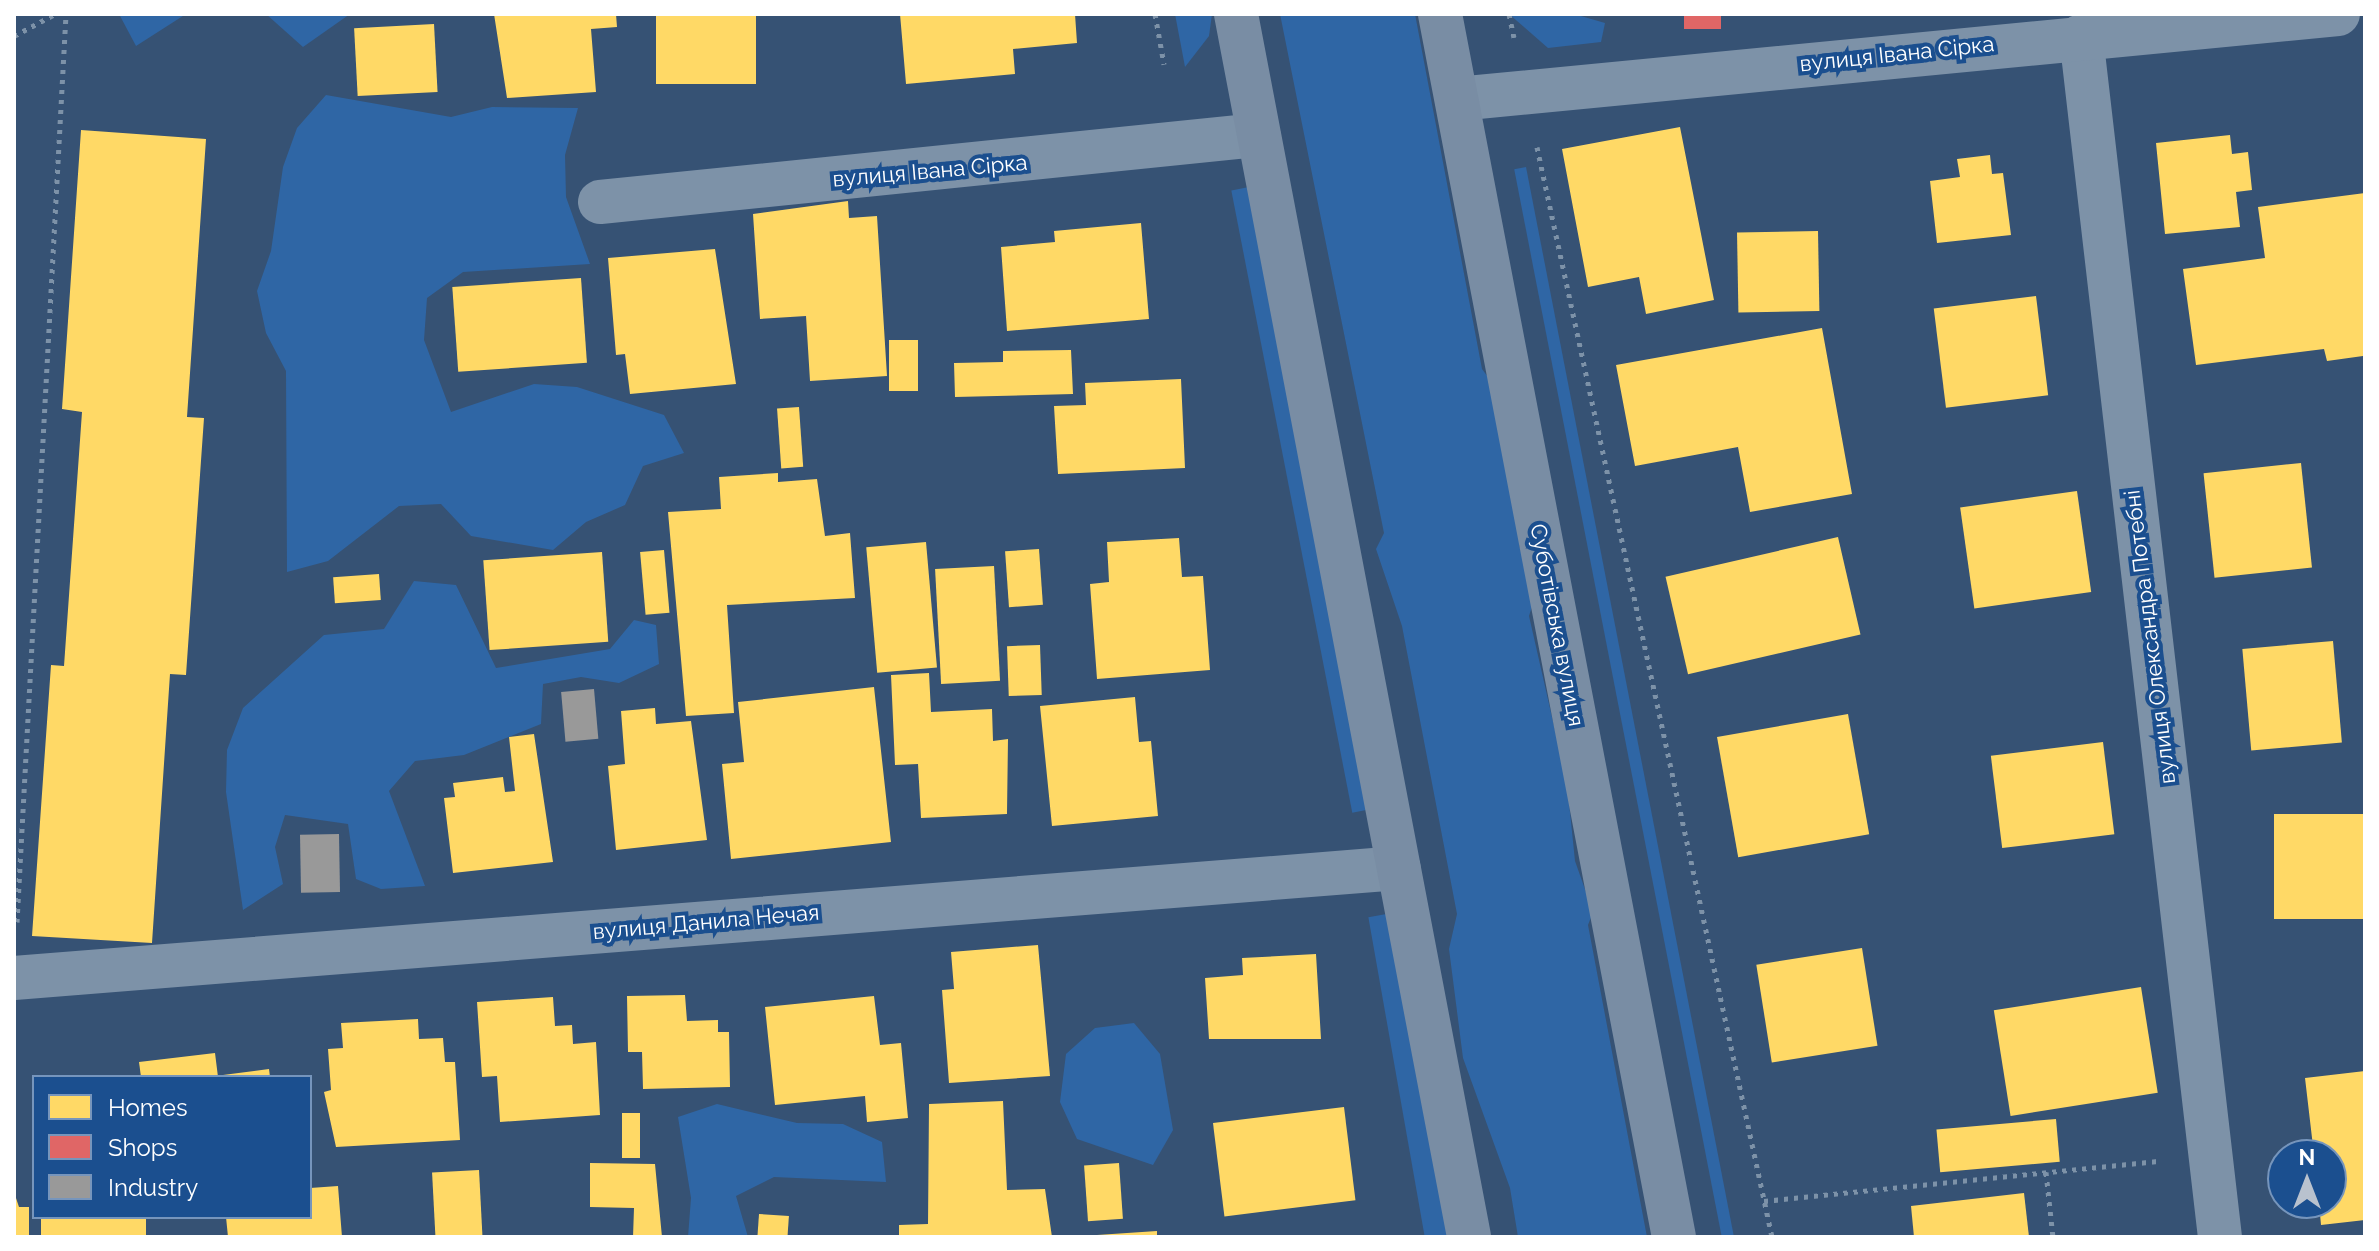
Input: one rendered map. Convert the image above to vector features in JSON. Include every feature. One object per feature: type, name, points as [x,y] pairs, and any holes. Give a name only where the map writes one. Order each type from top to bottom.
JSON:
[{"type":"street","points":[[1236,14],[1469,1237]]},
{"type":"street","name":"Суботівська вулиця","points":[[1440,14],[1674,1237]]},
{"type":"street","name":"вулиця Івана Сірка","points":[[1457,99],[2081,36],[2338,14]]},
{"type":"street","name":"вулиця Олександра Потебні","points":[[2081,36],[2220,1237]]},
{"type":"street","name":"вулиця Івана Сірка","points":[[600,202],[1259,135]]},
{"type":"street","name":"вулиця Данила Нечая","points":[[14,978],[1399,868]]},
{"type":"path","points":[[14,36],[55,14]]},
{"type":"path","points":[[17,928],[66,14]]},
{"type":"path","points":[[1155,14],[1164,64]]},
{"type":"path","points":[[1534,134],[1772,1237]]},
{"type":"path","points":[[1764,1201],[2210,1156]]},
{"type":"path","points":[[2046,1172],[2053,1237]]},
{"type":"shaded area","points":[[119,14],[186,14],[136,46]]},
{"type":"shaded area","points":[[266,14],[350,14],[303,47]]},
{"type":"shaded area","points":[[1175,14],[1212,14],[1209,36],[1185,67]]},
{"type":"shaded area","points":[[1280,14],[1415,14],[1482,369],[1502,396],[1519,493],[1519,545],[1535,597],[1529,616],[1567,783],[1575,861],[1593,912],[1588,925],[1647,1237],[1518,1237],[1510,1188],[1463,1058],[1449,949],[1457,914],[1402,626],[1376,549],[1384,533]]},
{"type":"shaded area","points":[[1509,14],[1574,14],[1605,23],[1601,42],[1548,48]]},
{"type":"shaded area","points":[[326,95],[451,117],[492,107],[578,108],[565,155],[566,197],[590,264],[463,272],[427,298],[424,340],[451,412],[534,384],[577,387],[664,415],[684,453],[643,466],[625,505],[586,522],[553,550],[471,536],[441,504],[399,506],[328,561],[287,572],[286,371],[266,333],[257,291],[271,251],[283,167],[297,128]]},
{"type":"shaded area","points":[[1526,167],[1734,1237],[1722,1237],[1514,169]]},
{"type":"shaded area","points":[[1249,187],[1370,809],[1352,813],[1231,190]]},
{"type":"shaded area","points":[[414,581],[456,585],[496,668],[610,649],[634,620],[656,625],[659,664],[619,683],[581,677],[543,684],[541,724],[464,755],[415,761],[389,791],[425,886],[381,889],[356,879],[348,824],[285,815],[275,847],[283,884],[243,910],[226,792],[227,750],[243,708],[324,635],[384,629]]},
{"type":"shaded area","points":[[1392,913],[1449,1237],[1425,1237],[1368,917]]},
{"type":"shaded area","points":[[1134,1023],[1160,1054],[1173,1130],[1153,1165],[1077,1139],[1060,1102],[1066,1054],[1095,1028]]},
{"type":"shaded area","points":[[717,1104],[797,1123],[843,1124],[882,1142],[886,1182],[774,1177],[736,1196],[748,1237],[688,1237],[691,1198],[678,1117]]},
{"type":"building: Homes","points":[[494,14],[616,14],[617,27],[591,29],[596,92],[507,98]]},
{"type":"building: Homes","points":[[656,14],[756,14],[756,84],[656,84]]},
{"type":"building: Homes","points":[[900,14],[1075,14],[1077,43],[1013,49],[1015,74],[906,84]]},
{"type":"building: Homes","points":[[434,24],[438,92],[358,96],[354,28]]},
{"type":"building: Homes","points":[[1680,127],[1714,300],[1646,314],[1639,277],[1588,287],[1562,149]]},
{"type":"building: Homes","points":[[81,130],[206,139],[187,417],[204,418],[186,675],[170,674],[152,943],[32,936],[51,665],[64,666],[82,412],[62,409]]},
{"type":"building: Homes","points":[[2230,135],[2232,154],[2248,152],[2252,190],[2236,192],[2240,227],[2165,234],[2156,143]]},
{"type":"building: Homes","points":[[1990,155],[1992,174],[2003,173],[2011,235],[1937,243],[1930,181],[1960,177],[1957,159]]},
{"type":"building: Homes","points":[[2365,193],[2363,356],[2327,361],[2324,349],[2196,365],[2183,269],[2265,258],[2258,207]]},
{"type":"building: Homes","points":[[848,201],[849,218],[877,216],[887,376],[810,381],[806,316],[760,319],[753,214]]},
{"type":"building: Homes","points":[[1141,223],[1149,319],[1007,331],[1001,247],[1055,242],[1054,231]]},
{"type":"building: Homes","points":[[1818,231],[1819,311],[1738,312],[1737,232]]},
{"type":"building: Homes","points":[[715,249],[736,384],[630,394],[625,354],[616,355],[608,258]]},
{"type":"building: Homes","points":[[581,278],[587,363],[458,372],[452,287]]},
{"type":"building: Homes","points":[[2036,296],[2048,395],[1946,408],[1934,309]]},
{"type":"building: Homes","points":[[1822,328],[1852,494],[1750,512],[1738,447],[1635,466],[1616,365]]},
{"type":"building: Homes","points":[[889,340],[918,340],[918,391],[889,391]]},
{"type":"building: Homes","points":[[1071,350],[1073,394],[955,397],[954,363],[1003,362],[1003,351]]},
{"type":"building: Homes","points":[[1181,379],[1185,468],[1058,474],[1054,406],[1086,405],[1085,383]]},
{"type":"building: Homes","points":[[799,407],[803,467],[781,468],[777,409]]},
{"type":"building: Homes","points":[[2301,463],[2312,567],[2215,578],[2204,473]]},
{"type":"building: Homes","points":[[778,473],[778,482],[817,479],[825,536],[850,533],[855,598],[727,605],[734,713],[686,716],[668,512],[721,509],[719,477]]},
{"type":"building: Homes","points":[[2077,491],[2091,592],[1974,608],[1960,507]]},
{"type":"building: Homes","points":[[1838,537],[1860,634],[1688,674],[1666,577]]},
{"type":"building: Homes","points":[[1179,538],[1182,577],[1203,576],[1210,670],[1097,679],[1090,584],[1109,582],[1107,542]]},
{"type":"building: Homes","points":[[926,542],[937,668],[877,673],[866,547]]},
{"type":"building: Homes","points":[[1039,549],[1043,605],[1009,607],[1005,551]]},
{"type":"building: Homes","points":[[664,550],[669,613],[646,615],[640,552]]},
{"type":"building: Homes","points":[[602,552],[608,642],[490,650],[483,560]]},
{"type":"building: Homes","points":[[994,566],[1000,681],[941,684],[935,569]]},
{"type":"building: Homes","points":[[379,574],[381,600],[335,603],[333,577]]},
{"type":"building: Homes","points":[[2333,641],[2342,743],[2251,751],[2242,649]]},
{"type":"building: Homes","points":[[1040,645],[1042,695],[1009,696],[1007,646]]},
{"type":"building: Homes","points":[[929,673],[931,712],[992,709],[993,741],[1008,739],[1007,814],[921,818],[918,764],[895,765],[891,675]]},
{"type":"building: Homes","points":[[874,687],[891,842],[731,859],[722,764],[744,762],[738,702]]},
{"type":"building: Homes","points":[[1135,697],[1139,742],[1151,741],[1158,816],[1052,826],[1040,706]]},
{"type":"building: Homes","points":[[655,708],[656,724],[691,721],[707,840],[616,850],[608,766],[625,764],[621,711]]},
{"type":"building: Homes","points":[[1848,714],[1869,834],[1738,857],[1717,737]]},
{"type":"building: Homes","points":[[534,734],[553,862],[453,873],[444,798],[455,797],[453,783],[503,777],[505,792],[515,791],[509,737]]},
{"type":"building: Homes","points":[[2103,742],[2114,834],[2002,848],[1991,756]]},
{"type":"building: Homes","points":[[2274,814],[2365,814],[2365,919],[2274,919]]},
{"type":"building: Homes","points":[[1038,945],[1050,1076],[949,1083],[942,990],[954,989],[951,952]]},
{"type":"building: Homes","points":[[1862,948],[1877,1046],[1772,1063],[1756,965]]},
{"type":"building: Homes","points":[[1316,954],[1321,1039],[1209,1039],[1205,978],[1243,975],[1242,958]]},
{"type":"building: Homes","points":[[2141,987],[2158,1093],[2011,1116],[1994,1010]]},
{"type":"building: Homes","points":[[685,995],[687,1021],[718,1020],[718,1032],[729,1032],[730,1087],[643,1089],[642,1052],[628,1052],[627,996]]},
{"type":"building: Homes","points":[[874,996],[880,1045],[901,1043],[908,1118],[867,1122],[865,1096],[775,1105],[765,1007]]},
{"type":"building: Homes","points":[[553,997],[555,1026],[572,1025],[573,1044],[596,1042],[600,1115],[500,1122],[497,1076],[482,1077],[477,1002]]},
{"type":"building: Homes","points":[[418,1019],[419,1039],[443,1038],[445,1062],[455,1062],[460,1140],[336,1147],[324,1092],[331,1090],[328,1049],[343,1048],[341,1023]]},
{"type":"building: Homes","points":[[215,1053],[218,1075],[141,1075],[139,1062]]},
{"type":"building: Homes","points":[[269,1069],[270,1075],[223,1075]]},
{"type":"building: Homes","points":[[2365,1071],[2365,1220],[2321,1225],[2320,1219],[2347,1219],[2347,1139],[2312,1139],[2305,1078]]},
{"type":"building: Homes","points":[[1003,1101],[1007,1190],[1045,1189],[1052,1237],[899,1237],[899,1225],[928,1224],[929,1104]]},
{"type":"building: Homes","points":[[1344,1107],[1355,1200],[1224,1216],[1213,1123]]},
{"type":"building: Homes","points":[[622,1113],[640,1113],[640,1158],[622,1158]]},
{"type":"building: Homes","points":[[2056,1119],[2060,1162],[1940,1172],[1936,1129]]},
{"type":"building: Homes","points":[[590,1163],[655,1164],[662,1237],[633,1237],[634,1208],[590,1207]]},
{"type":"building: Homes","points":[[1119,1163],[1123,1219],[1088,1221],[1084,1165]]},
{"type":"building: Homes","points":[[479,1170],[483,1237],[435,1237],[432,1172]]},
{"type":"building: Homes","points":[[338,1186],[342,1237],[228,1237],[226,1219],[312,1219],[312,1188]]},
{"type":"building: Homes","points":[[14,1192],[19,1207],[29,1207],[29,1237],[14,1237]]},
{"type":"building: Homes","points":[[2024,1193],[2029,1237],[1914,1237],[1911,1206]]},
{"type":"building: Homes","points":[[759,1214],[789,1216],[787,1237],[757,1237]]},
{"type":"building: Homes","points":[[41,1219],[146,1219],[146,1237],[41,1237]]},
{"type":"building: Homes","points":[[1157,1231],[1157,1237],[1097,1235]]},
{"type":"building: Shops","points":[[1684,14],[1721,14],[1721,29],[1684,29]]},
{"type":"building: Industry","points":[[594,689],[598,739],[565,742],[561,692]]},
{"type":"building: Industry","points":[[339,834],[340,892],[301,893],[300,835]]}]
